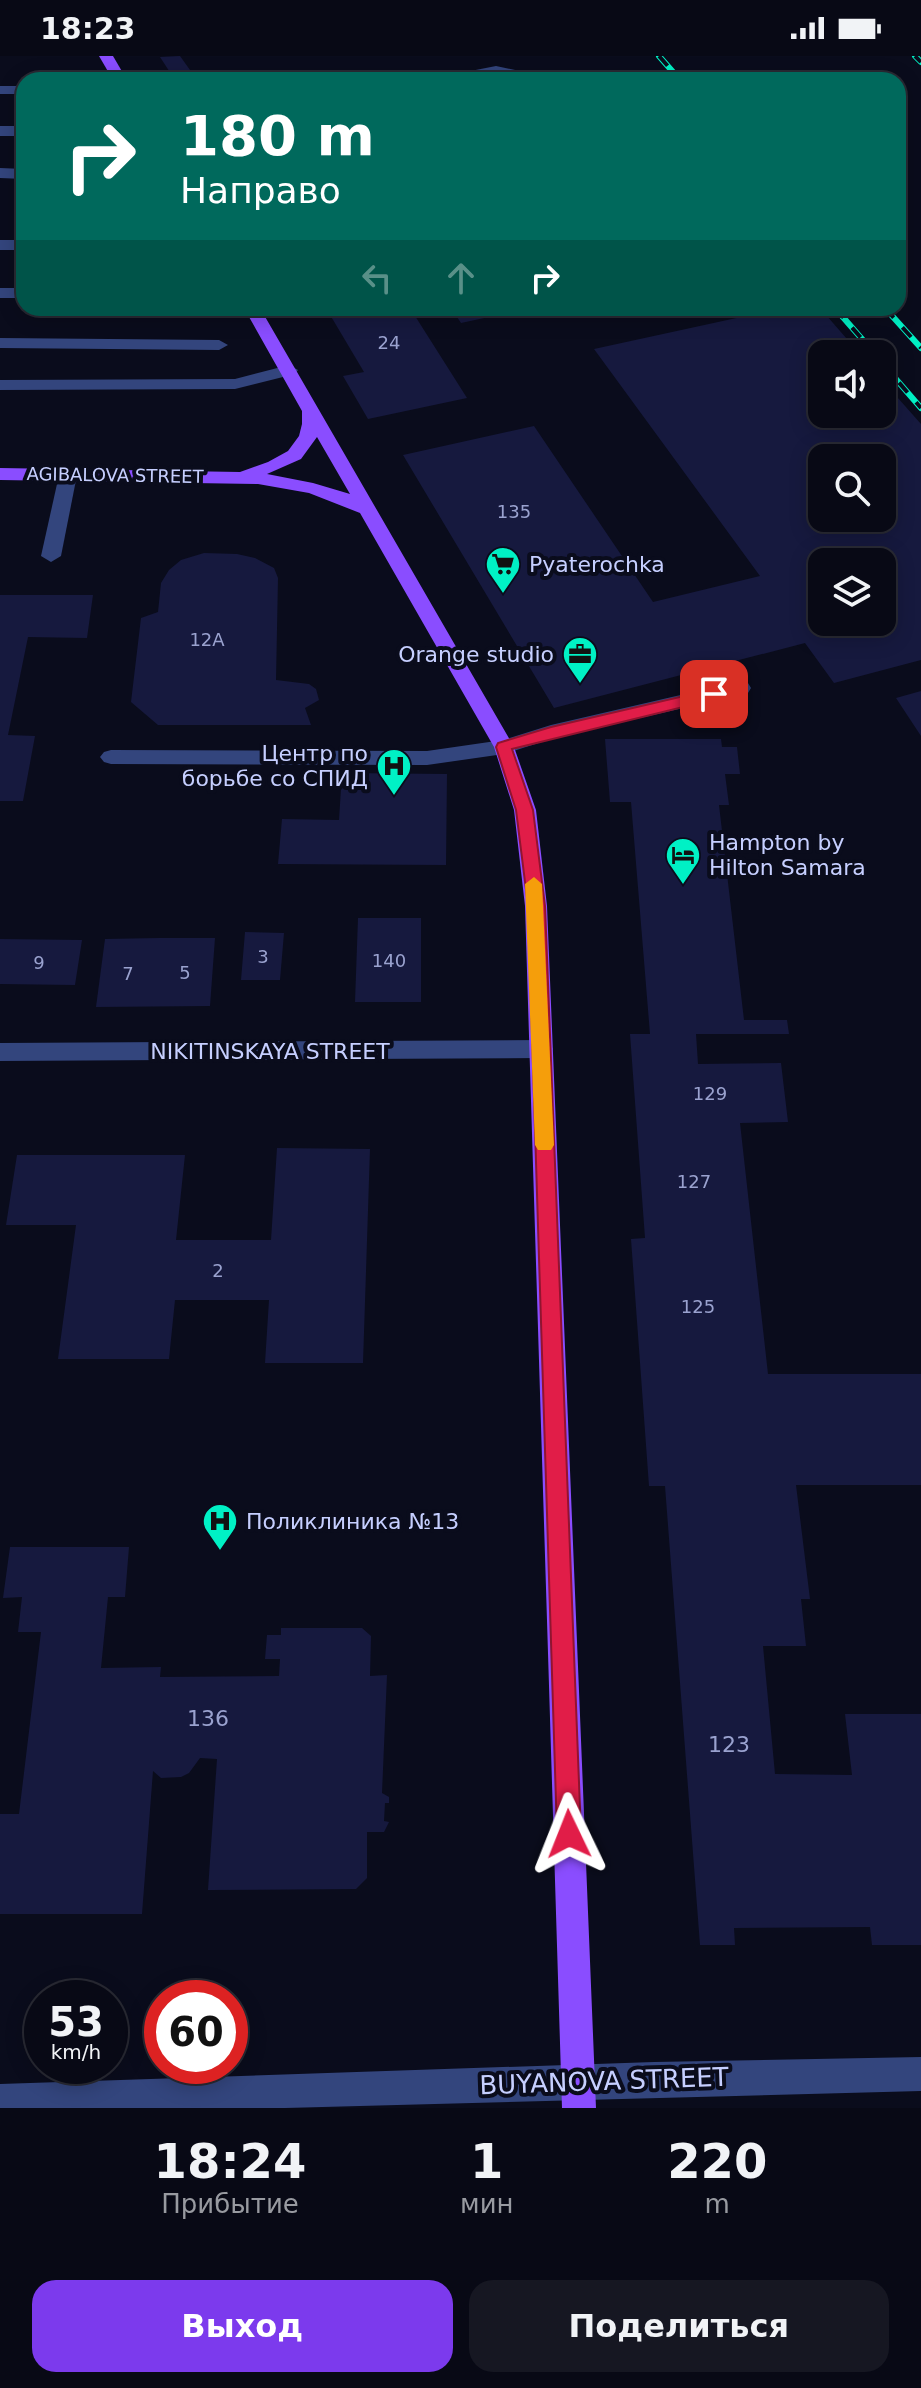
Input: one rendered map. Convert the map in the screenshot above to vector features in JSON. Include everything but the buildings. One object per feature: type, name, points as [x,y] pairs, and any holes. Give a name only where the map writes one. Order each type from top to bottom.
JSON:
[{"type":"main road","points":[[257,316],[364,508],[504,747],[525,810],[536,906],[578,2095]]},
{"type":"main road","points":[[230,477],[270,469],[288,460],[306,443],[313,429],[311,410]]},
{"type":"main road","name":"AGIBALOVA STREET","points":[[0,474],[230,477]]},
{"type":"main road","points":[[230,477],[316,489],[344,497],[364,508]]},
{"type":"street","points":[[486,72],[506,72]]},
{"type":"street","points":[[0,343],[219,345]]},
{"type":"street","points":[[0,385],[235,384],[289,370]]},
{"type":"street","points":[[51,556],[68,475]]},
{"type":"street","points":[[111,757],[427,758],[504,747],[551,732],[741,688]]},
{"type":"street","name":"NIKITINSKAYA STREET","points":[[0,1052],[541,1049]]},
{"type":"street","name":"BUYANOVA STREET","points":[[0,2101],[578,2095],[921,2074]]},
{"type":"railway","points":[[659,56],[673,72]]},
{"type":"railway","points":[[915,56],[921,62]]},
{"type":"railway","points":[[842,316],[863,340]]},
{"type":"railway","points":[[892,316],[921,348]]},
{"type":"railway","points":[[896,379],[921,408]]},
{"type":"slow traffic","points":[[534,884],[544,1145]]},
{"type":"place","name":"Pyaterochka","points":[[503,595]]},
{"type":"place","name":"Orange studio","points":[[580,685]]},
{"type":"place","name":"Центр по борьбе со СПИД","points":[[394,797]]},
{"type":"place","name":"Hampton by Hilton Samara","points":[[683,886]]},
{"type":"place","name":"Поликлиника №13","points":[[220,1552]]},
{"type":"route","points":[[569,1834],[536,906],[525,810],[504,747],[551,732],[714,694]]}]
